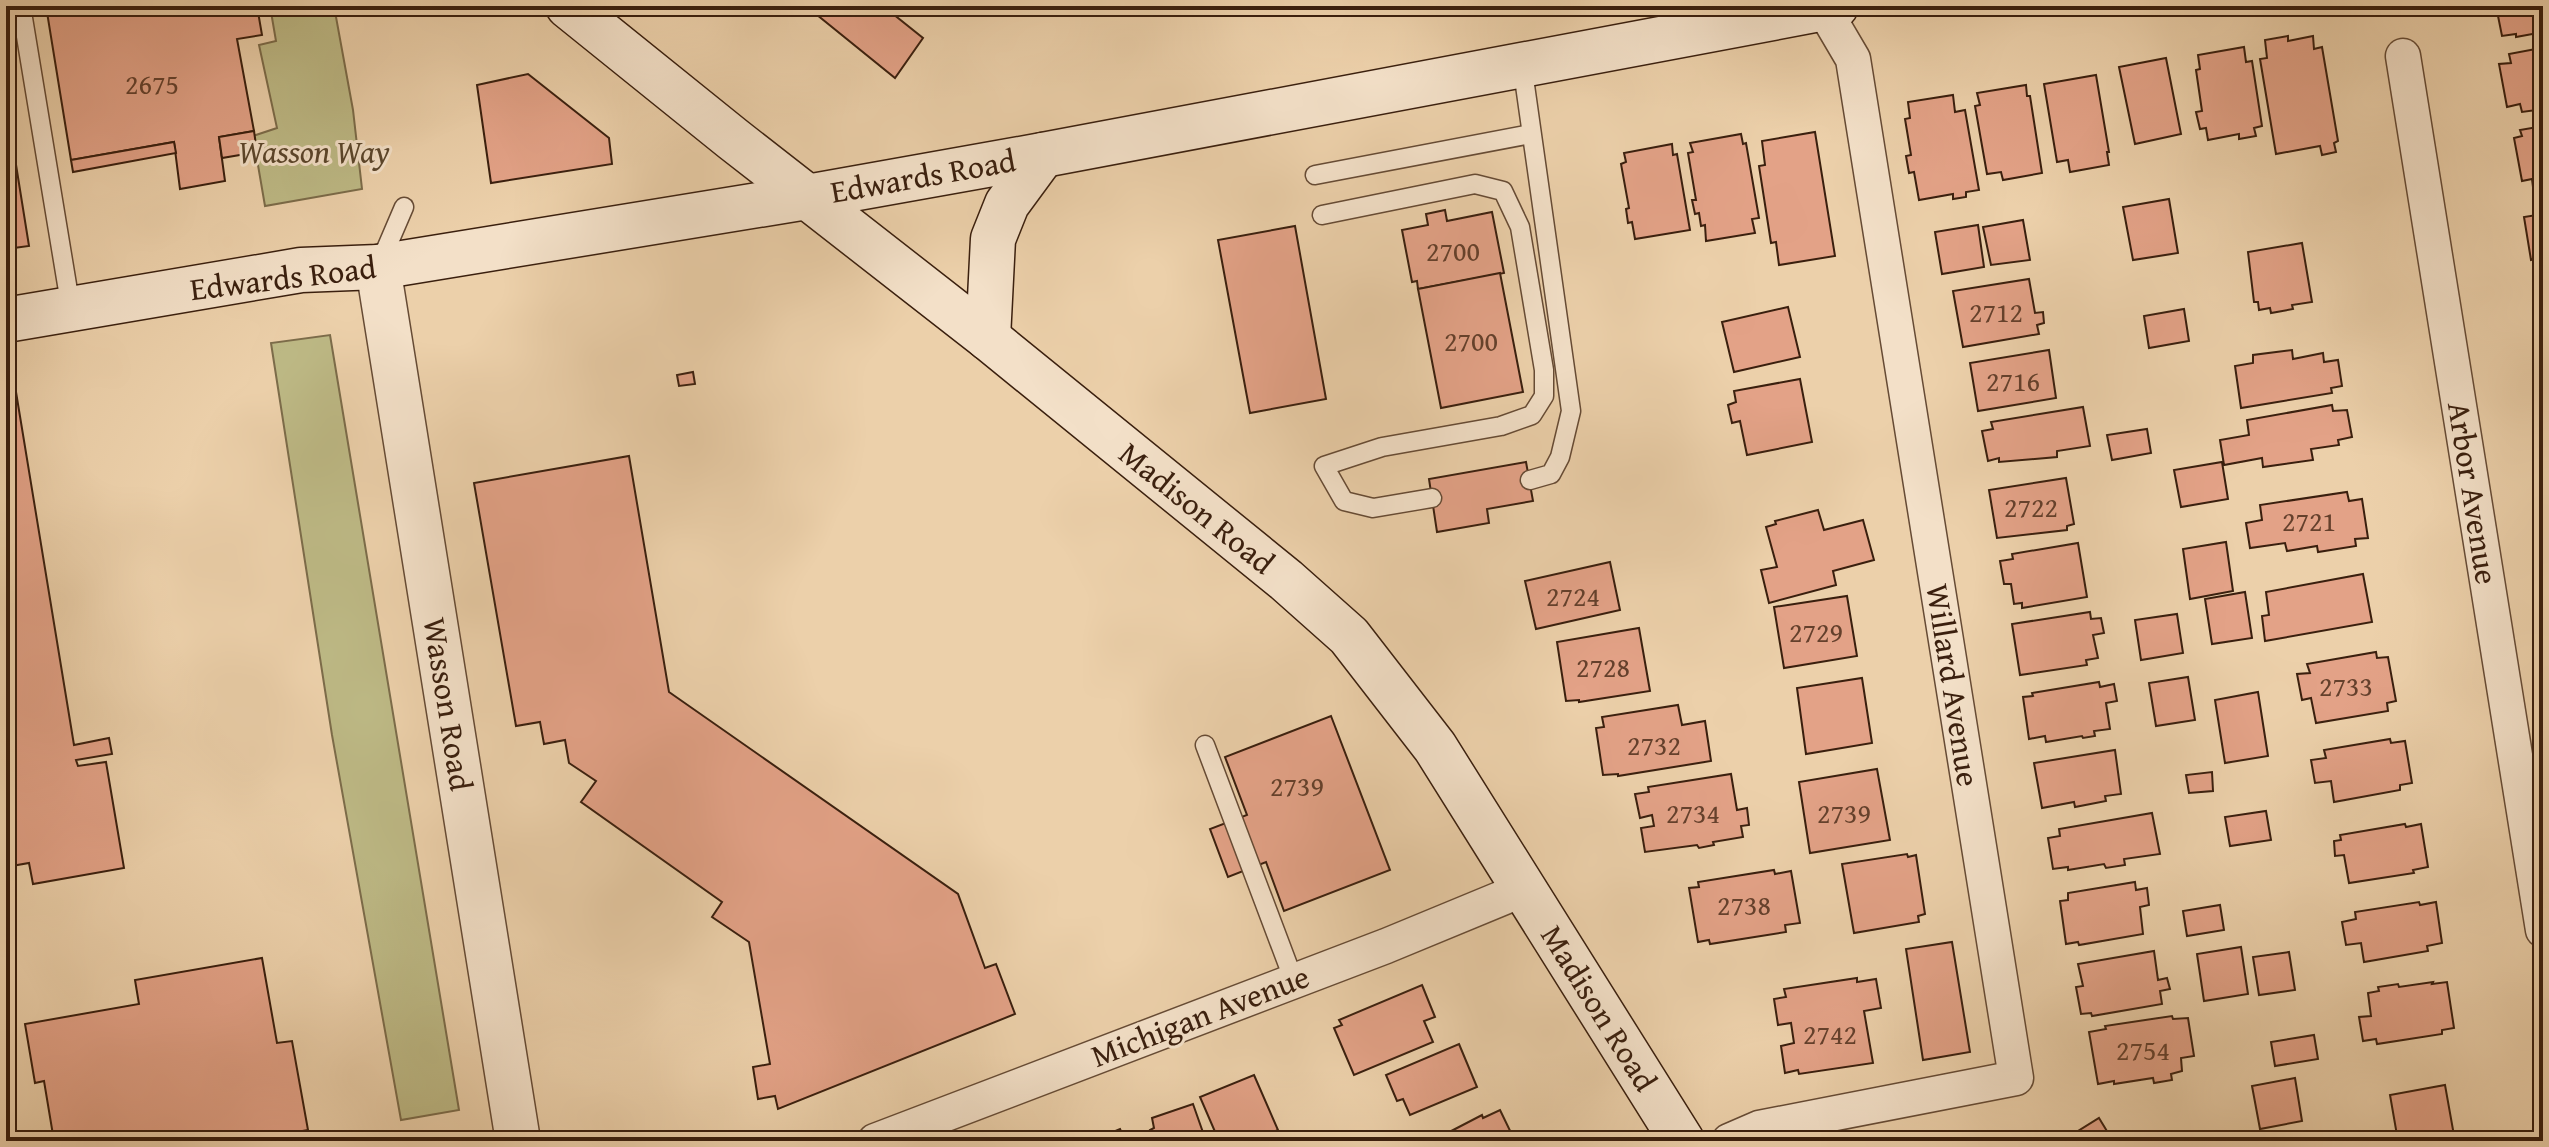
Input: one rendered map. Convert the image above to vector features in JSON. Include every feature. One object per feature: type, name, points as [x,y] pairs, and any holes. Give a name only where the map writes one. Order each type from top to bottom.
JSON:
[{"type":"main road","name":"Madison Road","points":[[568,6],[988,338],[1286,580],[1349,636],[1435,747],[1682,1141]]},
{"type":"main road","name":"Edwards Road","points":[[6,320],[301,270],[378,267],[807,197],[1827,7]]},
{"type":"main road","points":[[988,338],[993,239],[1007,204],[1043,155]]},
{"type":"main road","name":"Wasson Road","points":[[378,267],[518,1141]]},
{"type":"street","name":"Willard Avenue","points":[[1729,1141],[1759,1128],[2016,1078],[1853,59],[1827,7]]},
{"type":"street","name":"Arbor Avenue","points":[[2403,56],[2543,930]]},
{"type":"street","name":"Michigan Avenue","points":[[875,1141],[1294,981],[1524,889]]},
{"type":"lane","points":[[21,6],[71,309]]},
{"type":"lane","points":[[1522,64],[1571,411],[1560,457],[1551,474],[1530,480]]},
{"type":"lane","points":[[1315,175],[1531,134]]},
{"type":"lane","points":[[1322,215],[1475,184],[1503,191],[1520,227],[1544,370],[1544,396],[1532,415],[1501,426],[1382,447],[1324,466],[1344,501],[1373,508],[1432,498]]},
{"type":"lane","points":[[378,267],[404,207]]},
{"type":"lane","points":[[1205,745],[1294,981]]},
{"type":"green space","name":"Wasson Way","points":[[270,6],[334,6],[353,110],[362,189],[265,206],[253,136],[277,128],[259,45],[276,41]]},
{"type":"green space","points":[[330,335],[459,1110],[401,1120],[332,735],[271,343]]},
{"type":"building","points":[[46,6],[257,6],[262,35],[237,39],[254,131],[219,137],[225,181],[180,189],[174,142],[71,160]]},
{"type":"building","points":[[806,6],[883,6],[923,38],[895,78]]},
{"type":"building","points":[[2496,6],[2543,6],[2543,32],[2502,36]]},
{"type":"building","points":[[2288,36],[2288,41],[2313,36],[2314,49],[2322,47],[2338,141],[2334,143],[2336,152],[2322,155],[2320,146],[2276,154],[2260,59],[2267,58],[2265,40]]},
{"type":"building","points":[[2244,47],[2246,62],[2252,61],[2262,126],[2254,128],[2256,136],[2239,139],[2239,134],[2208,140],[2206,128],[2200,129],[2196,112],[2202,111],[2196,70],[2200,69],[2198,55]]},
{"type":"building","points":[[2543,48],[2543,109],[2522,112],[2520,104],[2507,107],[2499,64],[2511,63],[2509,54]]},
{"type":"building","points":[[2166,58],[2181,134],[2135,144],[2119,67]]},
{"type":"building","points":[[528,74],[609,138],[612,164],[491,183],[477,85]]},
{"type":"building","points":[[2096,75],[2109,165],[2070,172],[2068,160],[2057,162],[2044,84]]},
{"type":"building","points":[[2026,85],[2042,173],[2003,180],[2001,172],[1987,174],[1975,106],[1980,105],[1977,93]]},
{"type":"building","points":[[1953,95],[1955,112],[1965,110],[1979,190],[1966,192],[1966,197],[1953,199],[1953,194],[1919,200],[1914,172],[1909,173],[1906,156],[1911,155],[1905,119],[1910,118],[1908,102]]},
{"type":"building","points":[[6,121],[9,121],[29,246],[6,249]]},
{"type":"building","points":[[2543,126],[2543,185],[2533,187],[2532,179],[2522,181],[2514,138],[2522,136],[2520,130]]},
{"type":"building","points":[[254,131],[257,152],[222,158],[219,137]]},
{"type":"building","points":[[1815,132],[1835,256],[1779,265],[1776,242],[1771,243],[1759,166],[1765,165],[1762,141]]},
{"type":"building","points":[[1741,134],[1743,144],[1746,143],[1759,218],[1752,219],[1755,233],[1706,241],[1705,225],[1701,226],[1692,200],[1696,200],[1688,153],[1693,152],[1690,143]]},
{"type":"building","points":[[174,142],[176,153],[73,172],[71,160]]},
{"type":"building","points":[[1672,144],[1673,155],[1677,154],[1690,230],[1635,239],[1626,209],[1629,208],[1621,164],[1626,162],[1624,153]]},
{"type":"building","points":[[2169,199],[2178,253],[2133,260],[2123,207]]},
{"type":"building","points":[[2543,207],[2543,257],[2531,260],[2524,217],[2537,215],[2535,208]]},
{"type":"building","points":[[1445,210],[1447,221],[1492,212],[1504,273],[1418,289],[1417,281],[1412,282],[1402,230],[1428,225],[1426,214]]},
{"type":"building","points":[[2023,220],[2030,260],[1991,265],[1983,227]]},
{"type":"building","points":[[1978,225],[1984,267],[1942,274],[1935,232]]},
{"type":"building","points":[[1295,226],[1326,399],[1250,413],[1218,240]]},
{"type":"building","points":[[2302,243],[2312,302],[2271,313],[2270,308],[2259,310],[2258,302],[2254,302],[2248,252]]},
{"type":"building","points":[[1500,273],[1523,392],[1441,408],[1418,289]]},
{"type":"building","points":[[2029,279],[2035,313],[2043,312],[2044,323],[2037,325],[2039,334],[1963,347],[1953,291]]},
{"type":"building","points":[[1788,307],[1800,357],[1734,372],[1722,322]]},
{"type":"building","points":[[2184,309],[2189,341],[2149,348],[2144,316]]},
{"type":"building","points":[[2049,350],[2056,398],[1978,411],[1970,363]]},
{"type":"building","points":[[2292,350],[2293,359],[2323,353],[2324,362],[2338,360],[2342,386],[2331,388],[2332,393],[2241,408],[2235,366],[2253,363],[2253,355]]},
{"type":"building","points":[[693,372],[695,384],[679,386],[677,375]]},
{"type":"building","points":[[1800,379],[1812,442],[1747,455],[1740,421],[1732,423],[1728,405],[1736,402],[1734,391]]},
{"type":"building","points":[[16,392],[74,745],[109,738],[112,754],[76,760],[78,766],[106,762],[124,868],[33,884],[29,863],[6,867],[6,394]]},
{"type":"building","points":[[2332,405],[2333,411],[2347,410],[2352,437],[2338,440],[2339,445],[2311,449],[2313,460],[2263,467],[2262,458],[2224,465],[2220,440],[2249,435],[2247,420]]},
{"type":"building","points":[[2083,407],[2090,446],[2057,451],[2057,457],[1988,461],[1982,431],[1993,429],[1991,422]]},
{"type":"building","points":[[2147,429],[2151,453],[2112,460],[2107,435]]},
{"type":"building","points":[[629,456],[669,692],[958,894],[985,968],[996,964],[1015,1014],[778,1109],[775,1096],[758,1099],[753,1067],[770,1064],[749,942],[712,917],[722,902],[581,802],[596,781],[569,763],[565,740],[544,744],[540,722],[516,726],[474,483]]},
{"type":"building","points":[[1526,462],[1533,501],[1487,509],[1489,523],[1437,532],[1429,479]]},
{"type":"building","points":[[2222,462],[2228,499],[2181,507],[2174,470]]},
{"type":"building","points":[[2066,478],[2074,524],[2067,526],[2067,530],[1997,538],[1989,490]]},
{"type":"building","points":[[2347,492],[2349,501],[2362,499],[2368,538],[2355,539],[2356,546],[2318,552],[2317,546],[2287,551],[2285,543],[2250,548],[2246,523],[2262,520],[2260,505]]},
{"type":"building","points":[[1818,510],[1824,530],[1863,520],[1874,560],[1833,571],[1836,585],[1769,603],[1761,570],[1777,567],[1766,527],[1776,524],[1775,521]]},
{"type":"building","points":[[2226,542],[2233,591],[2190,599],[2183,549]]},
{"type":"building","points":[[2078,543],[2087,597],[2022,608],[2022,603],[2014,604],[2011,584],[2004,584],[2000,561],[2013,559],[2012,554]]},
{"type":"building","points":[[1610,562],[1620,610],[1536,629],[1525,581]]},
{"type":"building","points":[[2363,574],[2372,622],[2265,641],[2262,616],[2269,615],[2266,592]]},
{"type":"building","points":[[2245,592],[2252,638],[2212,644],[2205,599]]},
{"type":"building","points":[[1847,596],[1857,656],[1784,668],[1774,607]]},
{"type":"building","points":[[2090,612],[2091,619],[2101,618],[2104,633],[2093,635],[2098,658],[2086,660],[2087,665],[2020,675],[2012,624]]},
{"type":"building","points":[[2177,614],[2183,653],[2141,660],[2135,620]]},
{"type":"building","points":[[1639,628],[1650,691],[1579,702],[1566,701],[1557,642]]},
{"type":"building","points":[[2376,652],[2377,658],[2388,657],[2396,701],[2387,703],[2388,711],[2316,723],[2311,698],[2302,700],[2297,674],[2310,673],[2307,664]]},
{"type":"building","points":[[2188,677],[2195,720],[2156,726],[2149,683]]},
{"type":"building","points":[[1862,678],[1872,743],[1806,754],[1797,688]]},
{"type":"building","points":[[2099,682],[2100,687],[2114,684],[2117,701],[2106,703],[2110,729],[2094,731],[2095,736],[2083,738],[2046,742],[2045,736],[2029,739],[2023,697]]},
{"type":"building","points":[[2258,692],[2268,756],[2225,763],[2215,700]]},
{"type":"building","points":[[1678,705],[1682,725],[1705,721],[1711,761],[1618,776],[1603,775],[1596,728],[1604,727],[1602,717]]},
{"type":"building","points":[[1331,716],[1390,870],[1284,911],[1266,862],[1228,877],[1210,829],[1247,815],[1225,757]]},
{"type":"building","points":[[2390,739],[2391,743],[2405,741],[2412,783],[2400,785],[2400,790],[2334,802],[2331,781],[2315,783],[2311,760],[2326,758],[2324,750]]},
{"type":"building","points":[[2115,750],[2121,794],[2105,796],[2106,801],[2075,807],[2074,802],[2042,808],[2034,763]]},
{"type":"building","points":[[1877,769],[1890,840],[1810,853],[1799,782]]},
{"type":"building","points":[[2212,772],[2213,791],[2189,793],[2186,775]]},
{"type":"building","points":[[1731,774],[1737,810],[1747,808],[1749,825],[1741,826],[1743,837],[1713,842],[1714,845],[1699,848],[1697,845],[1645,852],[1641,828],[1654,826],[1652,815],[1640,818],[1635,794],[1649,792],[1648,787]]},
{"type":"building","points":[[2266,811],[2271,840],[2230,846],[2225,817]]},
{"type":"building","points":[[2152,813],[2160,854],[2124,859],[2125,865],[2106,868],[2104,864],[2068,870],[2068,867],[2053,869],[2048,838],[2060,836],[2059,829]]},
{"type":"building","points":[[2405,824],[2406,827],[2421,824],[2428,867],[2413,870],[2414,873],[2349,883],[2344,855],[2335,856],[2334,841],[2341,840],[2340,835]]},
{"type":"building","points":[[1907,854],[1908,857],[1916,855],[1925,914],[1918,916],[1919,922],[1854,933],[1842,864]]},
{"type":"building","points":[[1774,870],[1775,874],[1791,871],[1800,923],[1785,925],[1786,932],[1710,944],[1709,940],[1698,942],[1689,888],[1699,887],[1698,882]]},
{"type":"building","points":[[2135,882],[2136,890],[2147,888],[2149,905],[2140,907],[2143,934],[2079,945],[2078,942],[2066,944],[2060,901],[2068,900],[2068,893]]},
{"type":"building","points":[[2419,902],[2420,905],[2436,902],[2442,943],[2427,946],[2428,951],[2364,962],[2361,943],[2346,945],[2342,922],[2356,919],[2355,912]]},
{"type":"building","points":[[2220,905],[2224,930],[2187,936],[2183,911]]},
{"type":"building","points":[[1952,942],[1970,1052],[1923,1060],[1906,949]]},
{"type":"building","points":[[2241,947],[2248,994],[2204,1001],[2197,954]]},
{"type":"building","points":[[2154,951],[2158,980],[2167,978],[2170,989],[2160,991],[2162,1004],[2092,1016],[2091,1013],[2081,1014],[2076,987],[2083,986],[2078,964]]},
{"type":"building","points":[[2289,952],[2295,990],[2259,995],[2253,957]]},
{"type":"building","points":[[262,958],[277,1043],[292,1041],[308,1130],[246,1141],[54,1141],[44,1081],[35,1083],[25,1024],[139,1004],[135,980]]},
{"type":"building","points":[[1857,978],[1857,982],[1876,979],[1881,1008],[1864,1011],[1873,1063],[1799,1074],[1798,1070],[1785,1073],[1781,1046],[1794,1043],[1791,1023],[1778,1025],[1774,999],[1786,997],[1784,989]]},
{"type":"building","points":[[2447,982],[2454,1028],[2442,1030],[2442,1034],[2377,1044],[2376,1039],[2363,1041],[2359,1017],[2371,1016],[2368,993],[2379,991],[2378,987]]},
{"type":"building","points":[[1422,985],[1435,1017],[1424,1021],[1433,1042],[1354,1075],[1334,1028],[1342,1025],[1339,1020]]},
{"type":"building","points":[[2172,1016],[2173,1019],[2188,1018],[2194,1056],[2181,1058],[2182,1071],[2171,1074],[2172,1080],[2154,1083],[2153,1078],[2098,1084],[2089,1032],[2106,1029],[2105,1026]]},
{"type":"building","points":[[2314,1035],[2318,1059],[2275,1066],[2271,1042]]},
{"type":"building","points":[[1459,1044],[1477,1087],[1410,1115],[1403,1099],[1397,1101],[1386,1075]]},
{"type":"building","points":[[1254,1075],[1278,1130],[1259,1141],[1219,1141],[1200,1097]]},
{"type":"building","points":[[2295,1078],[2302,1121],[2260,1129],[2252,1086]]},
{"type":"building","points":[[2445,1085],[2455,1141],[2398,1141],[2390,1095]]},
{"type":"building","points":[[1193,1104],[1206,1141],[1154,1141],[1150,1130],[1154,1128],[1152,1118]]},
{"type":"building","points":[[1500,1110],[1515,1141],[1432,1141],[1482,1115],[1483,1118]]},
{"type":"building","points":[[2099,1118],[2113,1141],[2062,1141]]},
{"type":"building","points":[[1120,1129],[1125,1141],[1091,1141]]}]
